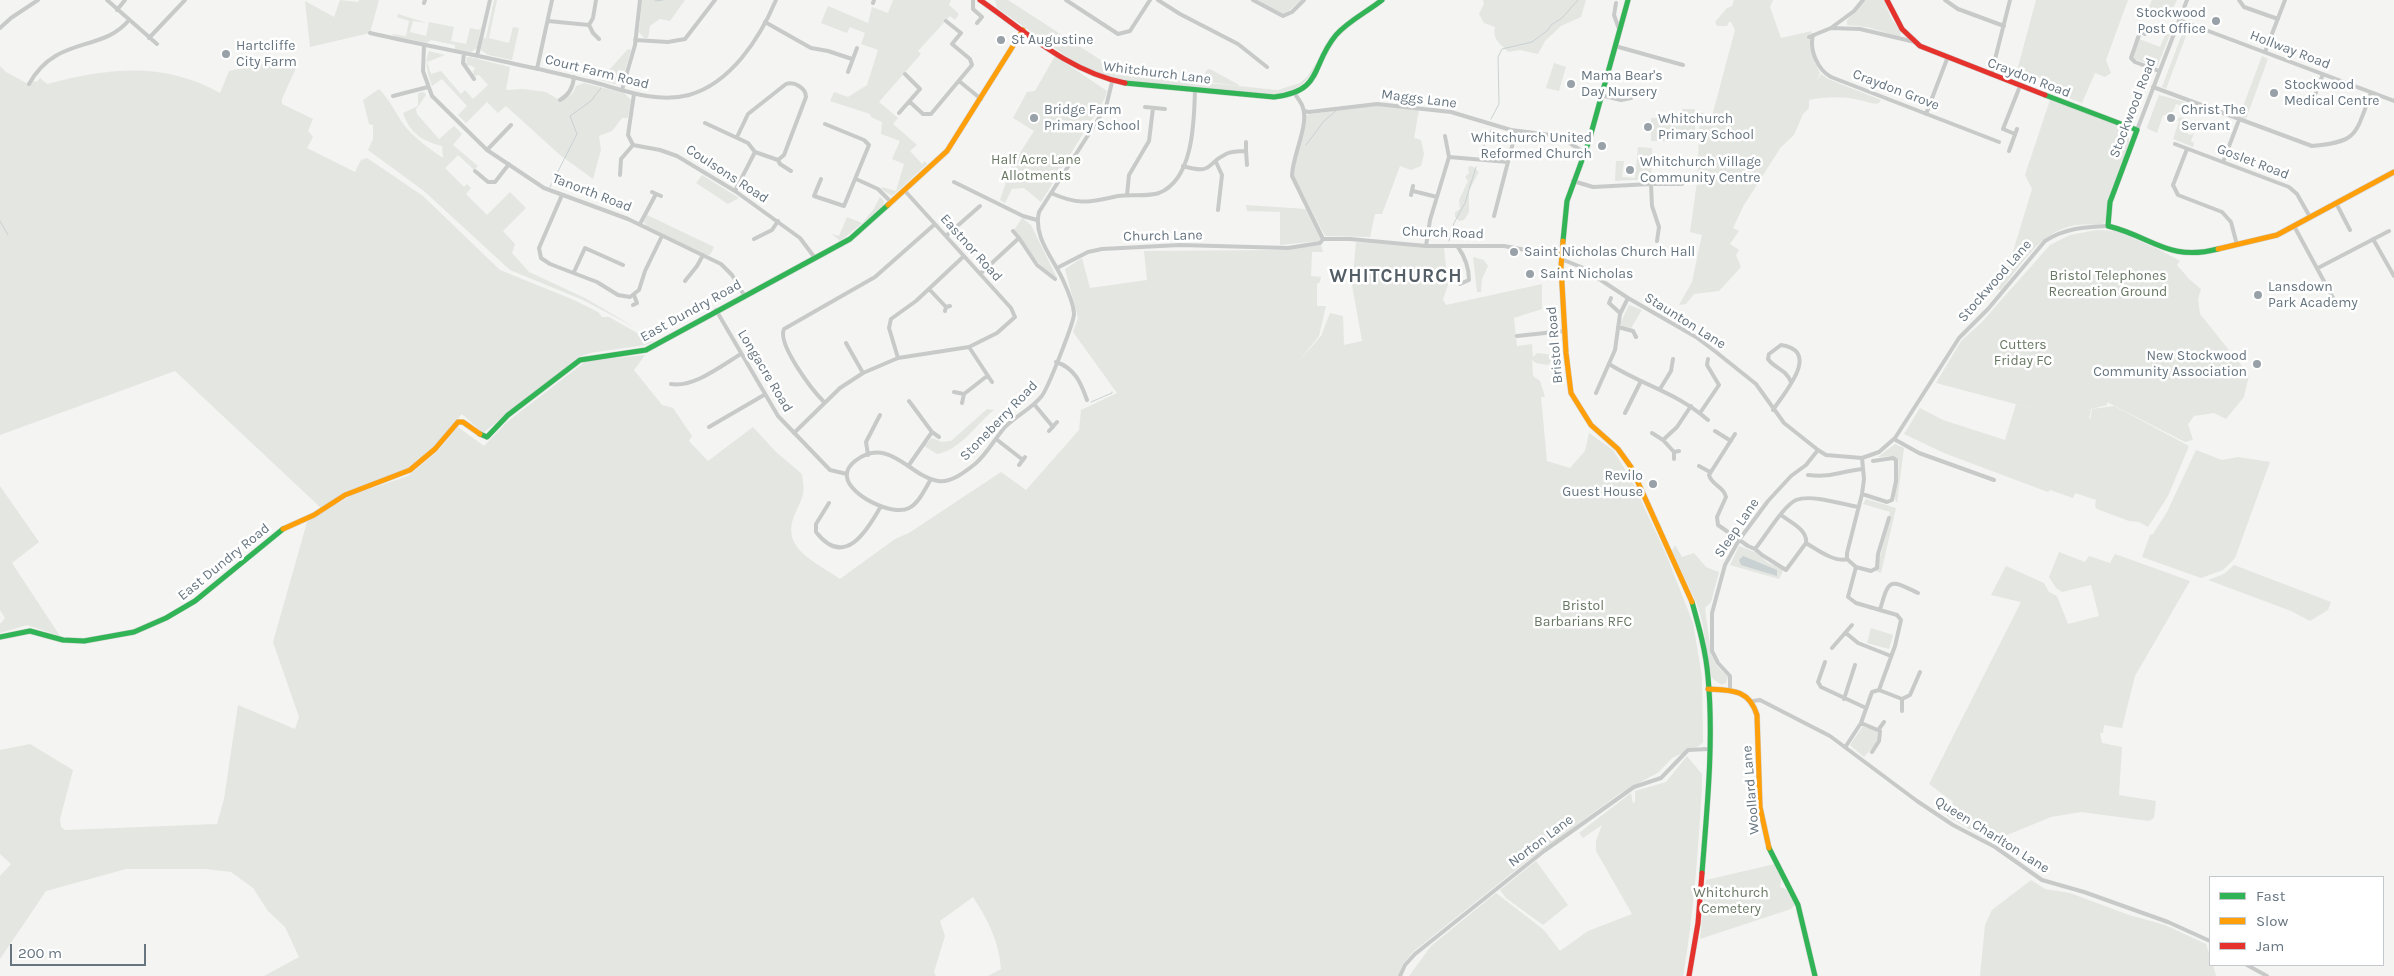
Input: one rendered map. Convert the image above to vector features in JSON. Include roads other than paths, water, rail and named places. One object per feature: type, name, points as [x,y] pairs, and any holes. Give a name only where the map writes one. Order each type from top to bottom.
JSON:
[{"type":"main road","name":"Whitchurch Lane","points":[[980,0],[988,2],[1023,30],[1080,69],[1112,82],[1274,97],[1295,94]]},
{"type":"main road","points":[[1295,94],[1314,77],[1326,49],[1337,34],[1382,0]]},
{"type":"main road","name":"Bristol Road","points":[[1628,0],[1585,153],[1573,181],[1566,205],[1561,256],[1564,331],[1571,392],[1584,417],[1601,435],[1616,446],[1634,473],[1690,597],[1703,644],[1708,689],[1709,749],[1702,882],[1689,976]]},
{"type":"main road","name":"Craydon Road","points":[[1887,0],[1899,24],[1915,42],[1947,58],[1991,76],[2137,130]]},
{"type":"main road","name":"East Dundry Road","points":[[0,637],[29,631],[65,641],[90,642],[149,626],[182,610],[195,601],[278,532],[314,515],[345,496],[410,470],[435,449],[458,422],[463,422],[487,437],[508,416],[580,360],[596,356],[646,350],[716,310],[850,239],[947,151],[1023,30]]},
{"type":"main road","name":"Stockwood Road","points":[[2108,226],[2110,202],[2137,130]]},
{"type":"main road","name":"Stockwood Lane","points":[[2108,226],[2129,232],[2182,254],[2199,254],[2262,240],[2294,226],[2394,172]]},
{"type":"main road","points":[[1708,689],[1730,690],[1748,696],[1753,701]]},
{"type":"main road","name":"Woollard Lane","points":[[1753,701],[1757,715],[1760,800],[1764,834],[1773,858],[1784,876],[1798,907],[1815,976]]},
{"type":"street","points":[[0,28],[11,18],[38,0]]},
{"type":"street","points":[[107,0],[157,44]]},
{"type":"street","points":[[117,10],[125,0]]},
{"type":"street","points":[[150,38],[185,0]]},
{"type":"street","points":[[477,56],[490,0]]},
{"type":"street","points":[[537,69],[552,0]]},
{"type":"street","points":[[589,25],[593,18],[596,0]]},
{"type":"street","points":[[622,90],[630,66],[640,0]]},
{"type":"street","points":[[635,40],[668,42],[685,39],[715,0]]},
{"type":"street","name":"Court Farm Road","points":[[370,33],[574,77],[634,94],[676,97],[710,86],[734,66],[765,22],[776,0]]},
{"type":"street","points":[[974,0],[973,9],[982,17]]},
{"type":"street","points":[[1066,0],[1118,34],[1130,31],[1150,0]]},
{"type":"street","points":[[1158,0],[1180,14],[1238,44],[1267,67]]},
{"type":"street","points":[[1253,0],[1282,16],[1292,12],[1304,0]]},
{"type":"street","name":"Craydon Road","points":[[1811,36],[1831,28],[1854,11],[1863,0]]},
{"type":"street","points":[[1945,0],[1958,9],[2004,26]]},
{"type":"street","points":[[1991,76],[2010,0]]},
{"type":"street","name":"Stockwood Road","points":[[2137,130],[2186,0]]},
{"type":"street","points":[[2240,0],[2244,7],[2278,19]]},
{"type":"street","points":[[2265,52],[2285,0]]},
{"type":"street","name":"Bristol Road","points":[[1616,3],[1614,15],[1616,25],[1620,30]]},
{"type":"street","points":[[977,23],[986,12]]},
{"type":"street","points":[[29,84],[40,67],[54,55],[120,31],[129,20]]},
{"type":"street","name":"Hollway Road","points":[[2179,20],[2394,101]]},
{"type":"street","points":[[548,21],[589,25]]},
{"type":"street","points":[[946,21],[961,34],[948,49]]},
{"type":"street","points":[[765,22],[811,48],[828,51],[852,59]]},
{"type":"street","points":[[589,25],[593,33],[600,39]]},
{"type":"street","name":"Craydon Road","points":[[1831,28],[1866,30],[1915,42]]},
{"type":"street","points":[[2145,34],[2140,32],[2132,59],[2135,62],[2159,71]]},
{"type":"street","name":"Craydon Grove","points":[[1811,36],[1817,64],[1825,74],[1999,142]]},
{"type":"street","points":[[910,102],[922,114],[931,114],[972,65],[972,62],[952,44]]},
{"type":"street","name":"Tanorth Road","points":[[424,45],[422,65],[428,87],[438,104],[487,150],[544,188],[640,224],[726,268],[744,295]]},
{"type":"street","points":[[1615,46],[1683,65]]},
{"type":"street","points":[[848,72],[857,48]]},
{"type":"street","points":[[464,53],[463,63],[474,79]]},
{"type":"street","points":[[1926,114],[1947,58]]},
{"type":"street","points":[[899,113],[920,89],[905,74]]},
{"type":"street","points":[[2313,100],[2323,74]]},
{"type":"street","points":[[560,100],[567,96],[574,77]]},
{"type":"street","points":[[32,78],[37,80]]},
{"type":"street","points":[[959,81],[981,99]]},
{"type":"street","points":[[1057,268],[1039,234],[1037,220],[1039,212],[1106,107],[1112,82]]},
{"type":"street","points":[[737,137],[748,114],[786,84],[790,83],[802,88],[806,97],[784,154],[778,160]]},
{"type":"street","points":[[2008,151],[2016,131],[2004,129],[2020,86]]},
{"type":"street","points":[[393,96],[428,87]]},
{"type":"street","points":[[2153,88],[2304,145],[2336,144],[2348,139],[2354,132],[2371,93]]},
{"type":"street","points":[[1051,193],[1069,200],[1087,202],[1127,195],[1158,193],[1167,189],[1184,166],[1193,136],[1195,90]]},
{"type":"street","points":[[620,175],[621,159],[632,145],[628,135],[634,94]]},
{"type":"street","points":[[1295,94],[1304,111],[1292,176],[1323,239]]},
{"type":"street","points":[[1600,95],[1621,100],[1631,98]]},
{"type":"street","points":[[2308,98],[2319,102]]},
{"type":"street","name":"Maggs Lane","points":[[1304,111],[1376,104],[1451,112],[1516,131],[1559,136],[1585,153]]},
{"type":"street","points":[[1145,107],[1165,109]]},
{"type":"street","points":[[1127,195],[1129,175],[1149,141],[1153,108]]},
{"type":"street","points":[[2223,162],[2239,120]]},
{"type":"street","points":[[705,122],[751,145],[755,152],[778,160],[783,167],[790,171]]},
{"type":"street","points":[[487,150],[511,124]]},
{"type":"street","points":[[814,196],[844,206],[856,179],[868,142],[825,124]]},
{"type":"street","points":[[1494,216],[1516,131]]},
{"type":"street","points":[[1426,246],[1430,220],[1449,157],[1445,136]]},
{"type":"street","points":[[1246,142],[1247,166]]},
{"type":"street","name":"Goslet Road","points":[[2175,144],[2289,187],[2297,194],[2310,217]]},
{"type":"street","name":"Coulsons Road","points":[[632,145],[660,150],[677,156],[735,191],[778,221],[805,243],[815,258]]},
{"type":"street","points":[[2187,149],[2173,185],[2174,190],[2178,195],[2222,212],[2231,222],[2237,246]]},
{"type":"street","points":[[1184,166],[1202,170],[1225,154],[1246,151]]},
{"type":"street","points":[[735,191],[755,152]]},
{"type":"street","points":[[1449,157],[1508,162]]},
{"type":"street","points":[[1216,162],[1222,175],[1218,210]]},
{"type":"street","points":[[475,171],[488,182],[495,182],[509,164]]},
{"type":"street","points":[[812,202],[821,178]]},
{"type":"street","points":[[856,179],[878,189],[891,202]]},
{"type":"street","points":[[1573,181],[1593,187],[1682,184]]},
{"type":"street","points":[[954,182],[1023,216],[1037,220]]},
{"type":"street","points":[[1651,184],[1652,206],[1662,234],[1657,240]]},
{"type":"street","points":[[959,190],[961,185]]},
{"type":"street","name":"Eastnor Road","points":[[905,191],[1014,312],[1013,321],[997,333],[968,346]]},
{"type":"street","points":[[1413,191],[1437,197]]},
{"type":"street","points":[[640,224],[656,194]]},
{"type":"street","points":[[562,195],[539,252],[546,262],[597,282],[622,297],[634,295],[639,290],[645,271],[662,236]]},
{"type":"street","points":[[2336,203],[2350,230]]},
{"type":"street","points":[[946,236],[970,212],[980,206]]},
{"type":"street","points":[[754,238],[772,230],[778,221]]},
{"type":"street","points":[[824,402],[812,389],[798,368],[783,340],[783,330],[788,324],[875,277],[935,224]]},
{"type":"street","name":"Stockwood Lane","points":[[1887,446],[1894,439],[1959,338],[1988,309],[2045,242],[2054,235],[2081,227],[2108,226]]},
{"type":"street","points":[[2294,226],[2338,307]]},
{"type":"street","points":[[1013,231],[1037,265],[1055,279]]},
{"type":"street","points":[[2318,268],[2389,231]]},
{"type":"street","points":[[980,274],[1019,238]]},
{"type":"street","name":"Church Road","points":[[1323,239],[1350,239],[1426,246],[1509,246],[1561,256]]},
{"type":"street","name":"Church Lane","points":[[1057,268],[1088,252],[1102,249],[1180,245],[1288,248],[1320,243],[1323,239]]},
{"type":"street","points":[[2373,239],[2394,276]]},
{"type":"street","points":[[1458,247],[1465,256],[1469,272],[1468,280],[1460,284]]},
{"type":"street","points":[[574,272],[585,248],[623,265]]},
{"type":"street","points":[[685,281],[702,256]]},
{"type":"street","points":[[898,358],[889,328],[890,321],[930,289],[964,256]]},
{"type":"street","name":"Staunton Lane","points":[[1561,256],[1628,298],[1696,336],[1756,384],[1784,423],[1826,455],[1862,458],[1870,456],[1887,446]]},
{"type":"street","name":"Stoneberry Road","points":[[931,479],[946,481],[954,478],[976,463],[1014,419],[1034,404],[1047,388],[1075,315],[1057,268]]},
{"type":"street","points":[[1046,281],[1050,276]]},
{"type":"street","points":[[930,289],[947,308]]},
{"type":"street","points":[[634,295],[637,303]]},
{"type":"street","points":[[1611,298],[1607,304],[1620,313]]},
{"type":"street","points":[[1598,392],[1616,344],[1620,313],[1628,298]]},
{"type":"street","name":"Longacre Road","points":[[716,310],[778,416],[830,470],[847,474]]},
{"type":"street","points":[[1618,327],[1634,329],[1636,337]]},
{"type":"street","points":[[1517,336],[1564,331]]},
{"type":"street","points":[[845,342],[863,373]]},
{"type":"street","points":[[1773,410],[1791,382],[1798,370],[1800,358],[1795,351],[1781,345],[1769,354],[1768,359],[1772,364],[1787,372],[1791,382]]},
{"type":"street","points":[[794,433],[840,388],[863,373],[898,358],[968,346],[992,382]]},
{"type":"street","points":[[671,384],[678,385],[690,382],[741,354]]},
{"type":"street","points":[[1660,389],[1676,365],[1673,359]]},
{"type":"street","points":[[1700,412],[1718,386],[1718,380],[1707,366],[1708,360]]},
{"type":"street","points":[[1056,362],[1067,366],[1071,370],[1079,380],[1086,398],[1092,394]]},
{"type":"street","points":[[1609,364],[1635,380],[1675,395],[1700,412],[1708,420]]},
{"type":"street","points":[[1701,366],[1707,366]]},
{"type":"street","points":[[1624,374],[1628,368]]},
{"type":"street","points":[[962,403],[964,394],[987,376]]},
{"type":"street","points":[[1626,414],[1640,382]]},
{"type":"street","points":[[1718,386],[1725,384]]},
{"type":"street","points":[[954,392],[964,394]]},
{"type":"street","points":[[709,427],[764,395]]},
{"type":"street","points":[[909,401],[910,407],[932,432],[939,437]]},
{"type":"street","points":[[1034,404],[1053,427]]},
{"type":"street","points":[[1663,440],[1677,427],[1691,406]]},
{"type":"street","points":[[868,455],[866,442],[880,415]]},
{"type":"street","points":[[877,420],[883,423]]},
{"type":"street","points":[[1049,431],[1057,422]]},
{"type":"street","points":[[1715,431],[1731,441]]},
{"type":"street","points":[[909,465],[932,432]]},
{"type":"street","points":[[1652,433],[1663,440],[1674,452],[1674,459]]},
{"type":"street","points":[[1735,434],[1710,472],[1712,483],[1723,490],[1726,497],[1717,517],[1718,525],[1786,570]]},
{"type":"street","points":[[996,439],[1024,458],[1019,465]]},
{"type":"street","points":[[1894,439],[1919,453],[1994,480]]},
{"type":"street","name":"Sleep Lane","points":[[1730,690],[1730,676],[1718,663],[1712,651],[1711,618],[1723,571],[1739,540],[1768,501],[1791,476],[1806,465],[1818,450]]},
{"type":"street","points":[[1674,452],[1679,451]]},
{"type":"street","points":[[888,454],[931,479],[917,501],[909,508],[895,512],[856,491],[849,483],[847,474],[852,463],[868,455],[888,454]]},
{"type":"street","points":[[1847,559],[1862,494],[1862,458]]},
{"type":"street","points":[[1862,494],[1888,502],[1892,500],[1896,481],[1896,460],[1893,458],[1873,460]]},
{"type":"street","points":[[1699,466],[1710,472]]},
{"type":"street","points":[[1808,475],[1826,477],[1846,470],[1863,469]]},
{"type":"street","points":[[1755,549],[1793,502],[1805,498],[1858,507]]},
{"type":"street","points":[[828,506],[816,524],[816,532],[830,544],[842,549],[865,532],[881,506]]},
{"type":"street","points":[[1781,515],[1806,535],[1806,543],[1784,575]]},
{"type":"street","points":[[1847,559],[1856,567],[1871,571],[1877,568],[1878,554],[1889,518]]},
{"type":"street","points":[[1806,543],[1842,561],[1847,559]]},
{"type":"street","points":[[1856,567],[1848,596],[1849,599],[1900,618],[1891,656],[1879,690]]},
{"type":"street","points":[[1880,610],[1886,588],[1891,584],[1896,583],[1918,593]]},
{"type":"street","points":[[1832,648],[1852,625]]},
{"type":"street","points":[[1846,633],[1858,643],[1891,656]]},
{"type":"street","points":[[1825,662],[1819,678],[1819,685],[1844,699],[1866,708]]},
{"type":"street","points":[[1844,699],[1855,666]]},
{"type":"street","points":[[1846,746],[1861,723],[1872,692],[1879,690],[1902,699],[1910,695],[1920,672]]},
{"type":"street","points":[[1902,699],[1902,711]]},
{"type":"street","name":"Queen Charlton Lane","points":[[1753,701],[1760,700],[1820,730],[1846,746],[1917,801],[1953,825],[1994,847],[2042,880],[2084,892],[2168,922],[2209,941]]},
{"type":"street","points":[[1872,752],[1879,741],[1879,729],[1884,722]]},
{"type":"street","points":[[1861,723],[1879,729]]},
{"type":"street","name":"Norton Lane","points":[[1400,976],[1405,965],[1415,954],[1544,851],[1634,787],[1661,778],[1688,750],[1709,749]]},
{"type":"street","points":[[2249,966],[2268,976]]},
{"type":"waterway","points":[[655,1],[663,0]]},
{"type":"waterway","points":[[1491,119],[1499,104],[1498,57],[1502,49],[1532,42],[1562,18],[1578,0]]},
{"type":"waterway","points":[[550,187],[577,134],[570,116],[591,101],[601,88]]},
{"type":"waterway","points":[[1306,145],[1324,121],[1336,111]]},
{"type":"waterway","points":[[1480,155],[1491,130]]},
{"type":"waterway","points":[[1449,241],[1454,223],[1465,203],[1476,167]]},
{"type":"waterway","points":[[0,221],[8,235]]},
{"type":"waterway","points":[[1091,402],[1112,392]]},
{"type":"place","name":"Stockwood Post Office","points":[[2216,21]]},
{"type":"place","name":"St Augustine","points":[[1001,40]]},
{"type":"place","name":"Hartcliffe City Farm","points":[[226,54]]},
{"type":"place","name":"Mama Bear's Day Nursery","points":[[1571,84]]},
{"type":"place","name":"Stockwood Medical Centre","points":[[2274,93]]},
{"type":"place","name":"Bridge Farm Primary School","points":[[1034,118]]},
{"type":"place","name":"Christ The Servant","points":[[2171,118]]},
{"type":"place","name":"Whitchurch Primary School","points":[[1648,127]]},
{"type":"place","name":"Whitchurch United Reformed Church","points":[[1602,146]]},
{"type":"place","name":"Whitchurch Village Community Centre","points":[[1630,170]]},
{"type":"place","name":"Saint Nicholas Church Hall","points":[[1514,252]]},
{"type":"place","name":"Saint Nicholas","points":[[1530,274]]},
{"type":"place","name":"Lansdown Park Academy","points":[[2258,295]]},
{"type":"place","name":"New Stockwood Community Association","points":[[2257,364]]},
{"type":"place","name":"Revilo Guest House","points":[[1653,484]]},
{"type":"district","name":"WHITCHURCH","points":[[1396,277]]},
{"type":"park label","name":"Half Acre Lane Allotments","points":[[1036,168]]},
{"type":"park label","name":"Bristol Telephones Recreation Ground","points":[[2108,284]]},
{"type":"park label","name":"Cutters Friday FC","points":[[2023,354]]},
{"type":"park label","name":"Bristol Barbarians RFC","points":[[1583,614]]},
{"type":"park label","name":"Whitchurch Cemetery","points":[[1731,902]]}]
